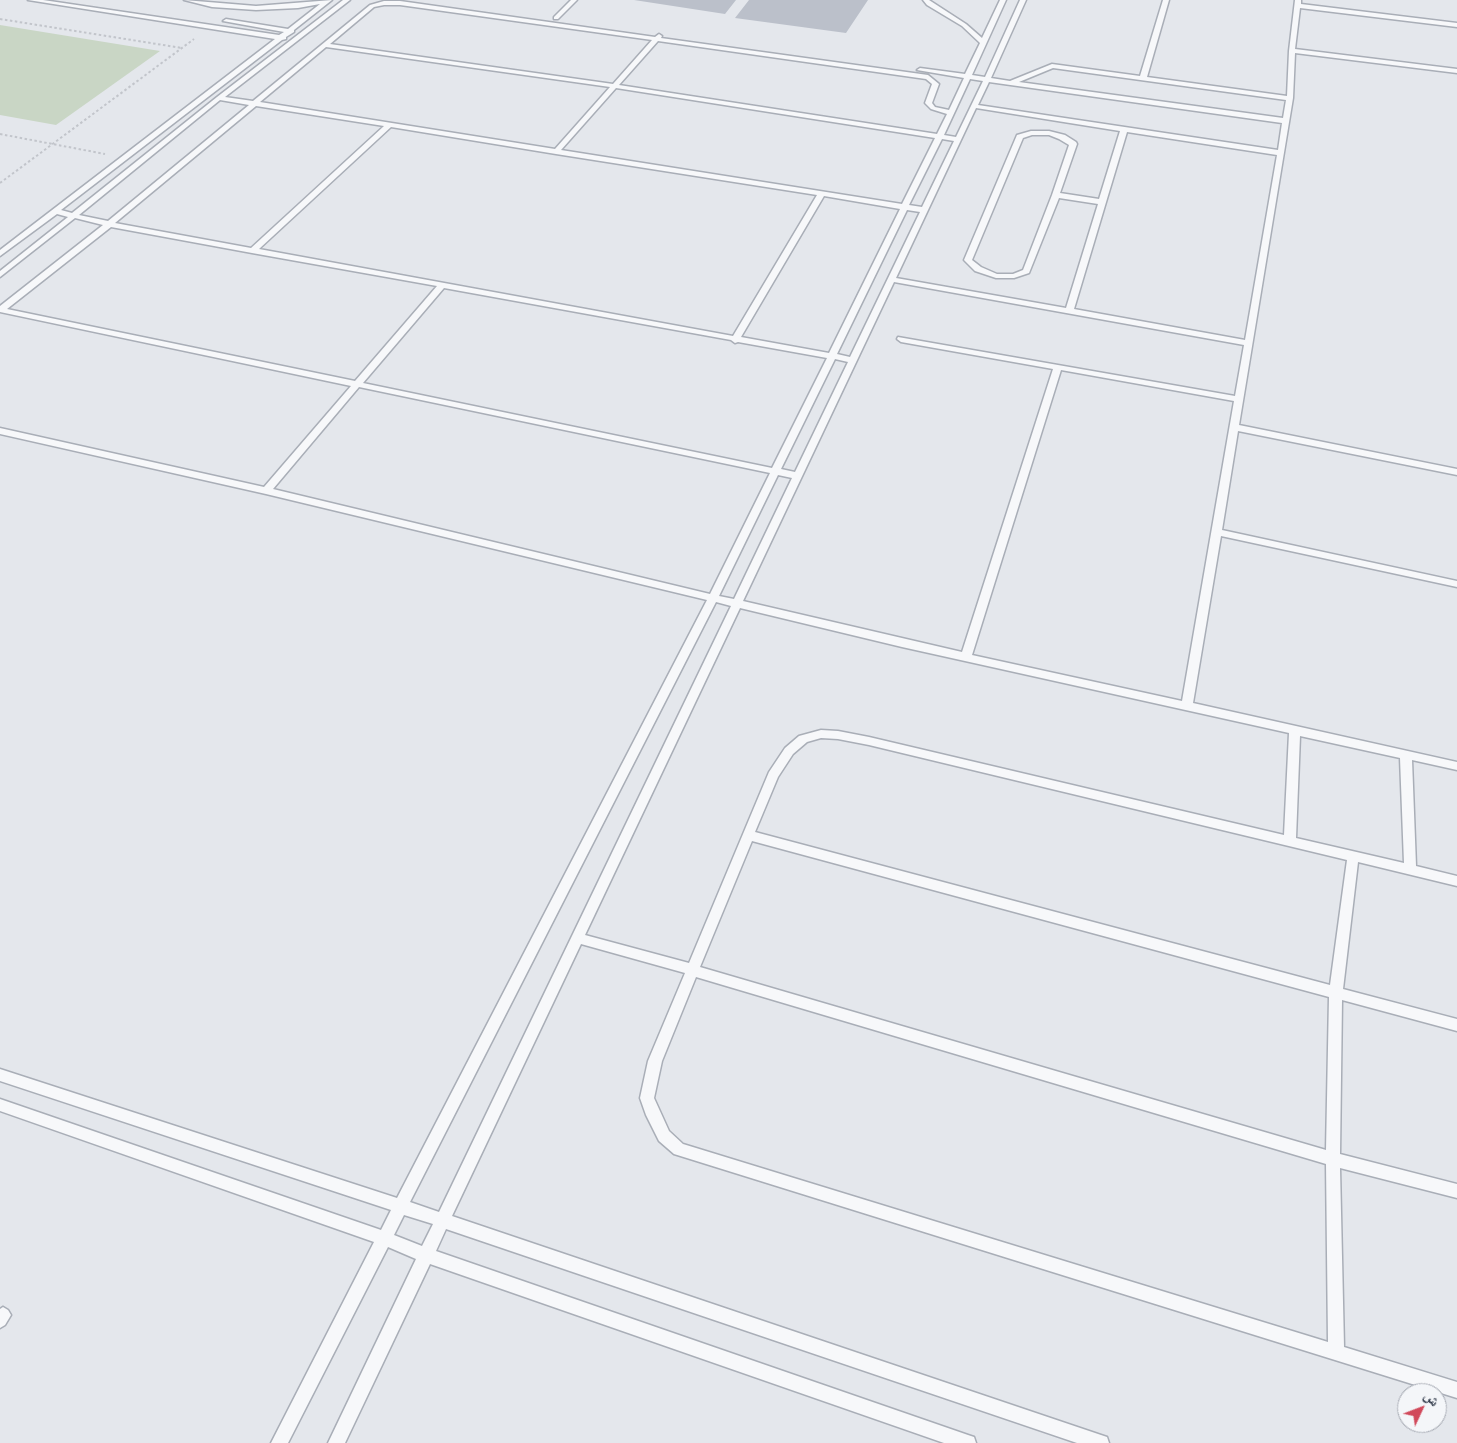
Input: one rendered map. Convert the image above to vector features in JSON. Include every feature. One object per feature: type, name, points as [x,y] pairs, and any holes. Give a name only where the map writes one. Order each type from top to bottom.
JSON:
[{"type":"lane","points":[[31,0],[294,40]]},
{"type":"lane","points":[[71,6],[81,0],[111,4]]},
{"type":"lane","points":[[187,0],[212,5],[256,8],[306,5],[329,0]]},
{"type":"lane","points":[[0,254],[329,0]]},
{"type":"lane","points":[[0,275],[219,98],[347,0]]},
{"type":"lane","points":[[428,0],[1286,121]]},
{"type":"lane","points":[[556,18],[574,0]]},
{"type":"lane","points":[[926,0],[929,4],[964,24],[983,42]]},
{"type":"lane","points":[[279,1443],[713,598],[951,113],[966,76],[1003,0]]},
{"type":"lane","points":[[336,1443],[957,139],[988,79],[1023,0]]},
{"type":"lane","points":[[1143,78],[1166,0]]},
{"type":"lane","points":[[0,310],[109,224],[372,6],[392,3],[928,77],[936,84],[928,103],[933,108],[951,113]]},
{"type":"lane","points":[[1187,706],[1290,98],[1292,51],[1298,3],[1457,25]]},
{"type":"lane","points":[[120,6],[149,10]]},
{"type":"lane","points":[[217,20],[304,32]]},
{"type":"lane","points":[[556,152],[662,34]]},
{"type":"lane","points":[[325,45],[614,86],[957,139]]},
{"type":"lane","points":[[1292,51],[1457,71]]},
{"type":"lane","points":[[1011,82],[1052,66],[1290,98]]},
{"type":"lane","points":[[219,98],[924,210]]},
{"type":"lane","points":[[974,106],[1280,152]]},
{"type":"lane","points":[[252,251],[389,125]]},
{"type":"lane","points":[[1069,311],[1124,129]]},
{"type":"lane","points":[[1031,133],[1049,133],[1062,137],[1073,144],[1056,195],[1026,271],[1014,276],[996,276],[978,269],[968,260],[1020,137],[1031,133]]},
{"type":"lane","points":[[735,340],[822,194]]},
{"type":"lane","points":[[1056,195],[1102,202]]},
{"type":"lane","points":[[54,211],[109,224],[252,251],[853,360]]},
{"type":"lane","points":[[891,279],[1248,343]]},
{"type":"lane","points":[[266,491],[442,286]]},
{"type":"lane","points":[[0,310],[798,476]]},
{"type":"lane","points":[[901,339],[1238,399]]},
{"type":"lane","points":[[966,657],[1058,367]]},
{"type":"lane","points":[[1233,427],[1457,472]]},
{"type":"lane","points":[[0,431],[266,491],[966,657],[1457,766]]},
{"type":"lane","points":[[1216,532],[1457,584]]},
{"type":"lane","points":[[1290,842],[1295,730]]},
{"type":"lane","points":[[1457,881],[869,741],[821,734],[803,739],[789,752],[773,774],[655,1061],[647,1098],[664,1136],[679,1149],[1457,1390]]},
{"type":"lane","points":[[1406,754],[1410,870]]},
{"type":"lane","points":[[748,835],[1457,1025]]},
{"type":"lane","points":[[1336,1353],[1333,1159],[1336,992],[1353,857]]},
{"type":"lane","points":[[578,938],[693,970],[1333,1159],[1457,1191]]},
{"type":"lane","points":[[0,1075],[400,1206],[1101,1443]]},
{"type":"lane","points":[[0,1105],[384,1238],[426,1256],[968,1443]]},
{"type":"path","points":[[0,19],[182,48]]},
{"type":"path","points":[[0,183],[211,27]]},
{"type":"path","points":[[0,134],[124,157]]},
{"type":"green space","points":[[0,25],[160,51],[56,125],[0,115]]},
{"type":"building","points":[[634,0],[736,0],[725,14]]},
{"type":"building","points":[[749,0],[868,0],[846,33],[735,18]]}]
